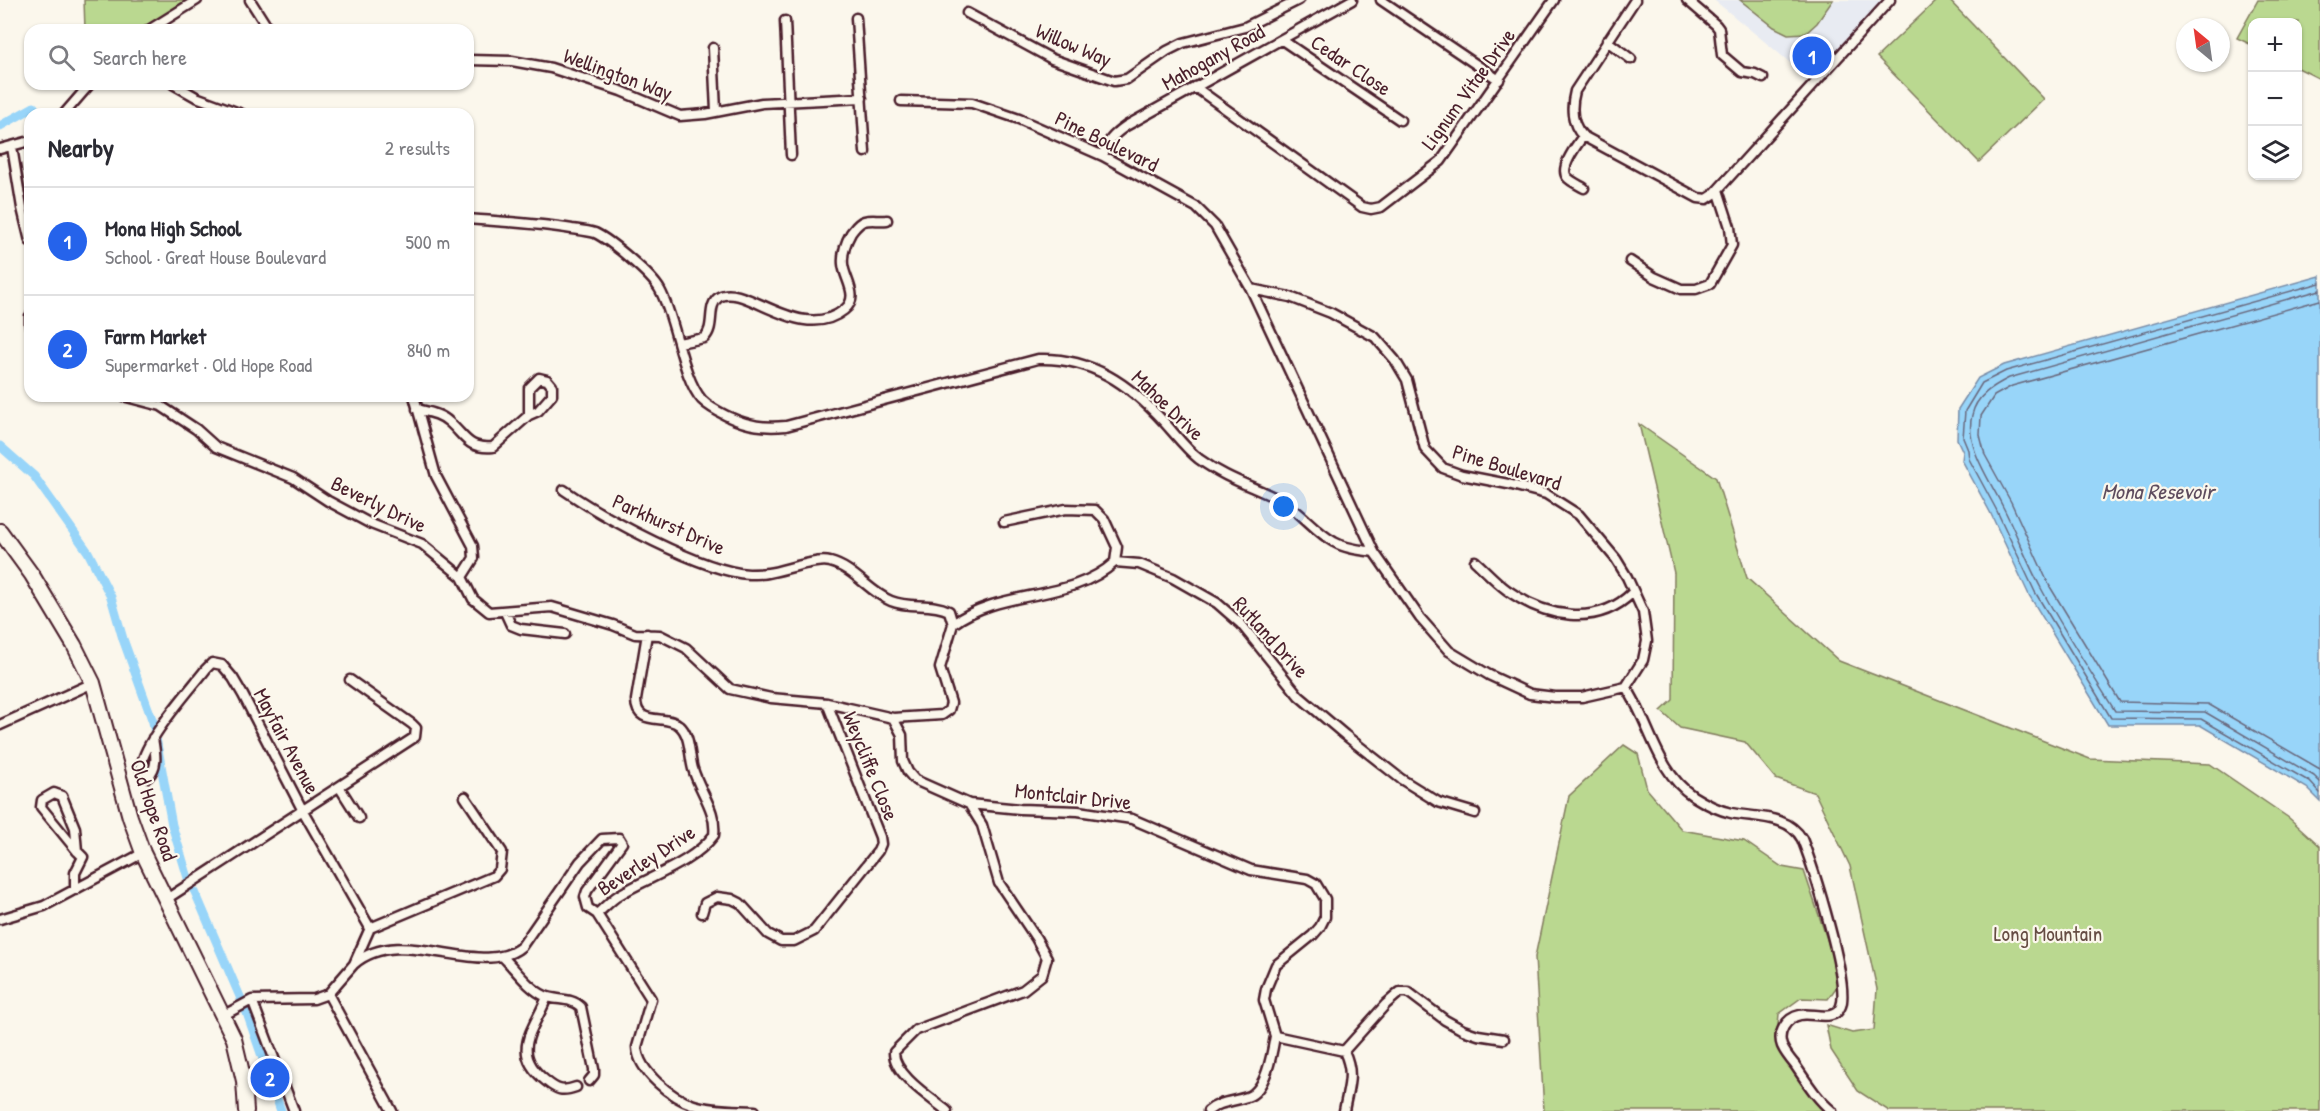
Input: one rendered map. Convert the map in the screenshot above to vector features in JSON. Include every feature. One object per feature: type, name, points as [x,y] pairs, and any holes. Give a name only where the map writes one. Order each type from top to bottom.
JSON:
[{"type":"main road","name":"Old Hope Road","points":[[0,531],[32,575],[74,645],[93,683],[130,817],[143,853],[165,900],[229,1012],[240,1059],[246,1111]]},
{"type":"street","points":[[159,24],[197,0]]},
{"type":"street","points":[[249,0],[265,24]]},
{"type":"street","name":"Willow Way","points":[[967,14],[1052,59],[1114,81],[1127,79],[1167,51],[1183,43],[1245,27],[1299,0]]},
{"type":"street","name":"Mahogany Road","points":[[1103,156],[1106,144],[1113,135],[1352,0]]},
{"type":"street","points":[[1381,0],[1499,80]]},
{"type":"street","name":"Lignum Vitae Drive","points":[[1195,87],[1362,207],[1371,209],[1381,207],[1441,161],[1554,0]]},
{"type":"street","points":[[1635,0],[1575,91],[1572,103],[1575,125],[1583,136],[1698,198],[1707,199],[1718,190],[1890,0]]},
{"type":"street","points":[[1687,0],[1716,25],[1719,30],[1722,55],[1742,72],[1763,78]]},
{"type":"street","points":[[856,18],[865,152]]},
{"type":"street","points":[[784,21],[791,155]]},
{"type":"street","name":"Cedar Close","points":[[1282,40],[1400,120]]},
{"type":"street","points":[[1607,41],[1631,59]]},
{"type":"street","points":[[713,48],[716,111]]},
{"type":"street","name":"Wellington Way","points":[[474,60],[512,62],[551,68],[621,91],[680,116],[762,103],[862,98]]},
{"type":"street","points":[[69,108],[85,90]]},
{"type":"street","points":[[183,90],[196,98],[225,108]]},
{"type":"street","name":"Pine Boulevard","points":[[901,101],[972,103],[1019,119],[1103,156],[1196,207],[1206,215],[1215,226],[1251,289],[1374,552],[1420,618],[1449,651],[1489,675],[1530,694],[1582,697],[1626,687],[1643,660],[1647,640],[1642,612],[1627,577],[1603,542],[1579,515],[1546,494],[1508,483],[1462,476],[1443,468],[1425,449],[1407,380],[1395,360],[1375,337],[1300,301],[1251,289]]},
{"type":"street","points":[[1583,136],[1570,154],[1564,172],[1566,177],[1584,188]]},
{"type":"street","points":[[0,150],[24,143]]},
{"type":"street","points":[[12,147],[24,216]]},
{"type":"street","points":[[1630,261],[1654,277],[1682,290],[1696,289],[1710,284],[1732,245],[1730,227],[1718,190]]},
{"type":"street","name":"Mahoe Drive","points":[[474,219],[550,225],[595,234],[641,268],[654,280],[672,317],[689,373],[700,398],[712,409],[747,426],[786,426],[1038,359],[1057,358],[1076,361],[1098,369],[1121,383],[1153,410],[1197,458],[1238,483],[1280,500],[1301,513],[1315,528],[1335,543],[1374,552]]},
{"type":"street","points":[[679,343],[704,338],[707,335],[710,331],[712,306],[716,298],[723,295],[753,301],[794,320],[825,319],[845,310],[851,301],[852,291],[843,261],[846,243],[857,225],[863,221],[887,220]]},
{"type":"street","name":"Beverly Drive","points":[[146,402],[161,406],[196,429],[216,447],[292,478],[370,524],[422,544],[462,577],[473,599],[489,612],[552,607],[635,634],[647,634]]},
{"type":"street","points":[[415,402],[436,476],[473,546],[474,558],[462,577]]},
{"type":"street","points":[[417,409],[435,413],[448,420],[467,441],[483,448],[494,447],[504,440],[529,415]]},
{"type":"street","name":"Parkhurst Drive","points":[[564,490],[591,508],[708,564],[746,573],[767,574],[828,561],[846,569],[890,601],[910,606],[939,606],[949,611],[953,624]]},
{"type":"street","points":[[647,634],[660,634],[686,648],[730,689],[771,698],[827,703],[893,718],[942,715],[949,710],[951,703],[940,663],[953,624],[985,606],[1085,583],[1103,574],[1115,562],[1117,547],[1104,519],[1095,510],[1066,509],[1005,522]]},
{"type":"street","points":[[1475,561],[1507,590],[1558,614],[1576,616],[1594,613],[1614,607],[1632,593]]},
{"type":"street","name":"Rutland Drive","points":[[1115,562],[1139,564],[1173,579],[1216,603],[1240,624],[1267,654],[1299,696],[1345,735],[1401,779],[1438,802],[1475,813]]},
{"type":"street","points":[[505,612],[511,625],[521,629],[565,634]]},
{"type":"street","name":"Beverley Drive","points":[[503,957],[522,946],[580,862],[602,839],[618,838],[621,840],[621,846],[587,891],[588,909],[597,914],[618,896],[695,853],[714,835],[714,816],[693,769],[683,729],[678,724],[646,718],[637,709],[636,700],[647,634]]},
{"type":"street","name":"Mayfair Avenue","points":[[153,738],[212,663],[222,665],[243,695],[303,811],[370,928]]},
{"type":"street","points":[[165,900],[415,737],[417,733],[412,724],[350,680]]},
{"type":"street","points":[[0,725],[93,683]]},
{"type":"street","points":[[1626,687],[1636,702],[1656,748],[1674,779],[1691,795],[1731,813],[1759,816],[1786,824],[1802,839],[1841,968],[1843,996],[1841,1008],[1832,1015],[1800,1014],[1791,1018],[1782,1030],[1781,1045],[1809,1086],[1832,1111]]},
{"type":"street","name":"Weycliffe Close","points":[[702,913],[705,903],[717,897],[732,899],[740,903],[768,934],[781,941],[794,941],[814,931],[878,851],[881,844],[880,837],[827,703]]},
{"type":"street","name":"Montclair Drive","points":[[893,718],[902,735],[903,761],[915,780],[969,804],[1078,811],[1141,821],[1251,870],[1307,879],[1316,884],[1325,899],[1325,917],[1313,935],[1276,965],[1266,989],[1264,1000],[1275,1036]]},
{"type":"street","points":[[340,788],[359,818]]},
{"type":"street","points":[[75,890],[75,873],[83,857],[77,851],[41,807],[42,800],[46,796],[54,793],[62,796],[75,828],[77,851]]},
{"type":"street","points":[[354,964],[370,928],[486,881],[500,869],[501,852],[465,797]]},
{"type":"street","points":[[947,1111],[900,1070],[894,1060],[894,1052],[916,1030],[1023,990],[1042,975],[1047,958],[999,883],[982,825],[969,804]]},
{"type":"street","points":[[0,919],[44,906],[143,853]]},
{"type":"street","points":[[597,914],[651,999],[637,1047],[637,1054],[643,1068],[665,1088],[686,1102],[728,1111],[755,1111]]},
{"type":"street","points":[[229,1012],[250,1001],[314,999],[328,994],[354,964],[369,954],[388,949],[503,957],[538,992],[547,997],[572,1001],[581,1007],[594,1069],[594,1074],[589,1081]]},
{"type":"street","points":[[1344,1051],[1386,1004],[1400,992],[1408,992],[1463,1030],[1504,1039]]},
{"type":"street","points":[[328,994],[392,1111]]},
{"type":"street","points":[[547,997],[527,1041],[526,1055],[529,1065],[558,1090],[564,1092],[576,1088]]},
{"type":"street","points":[[250,1001],[294,1111]]},
{"type":"street","points":[[1208,1111],[1218,1103],[1247,1097],[1259,1089],[1272,1057],[1275,1036],[1344,1051]]},
{"type":"street","points":[[1344,1051],[1351,1074],[1344,1111]]},
{"type":"shaded area","points":[[1714,0],[1890,0],[1816,84]]},
{"type":"green space","points":[[84,0],[188,0],[151,24],[85,24]]},
{"type":"green space","points":[[1740,0],[1833,0],[1817,23],[1806,33],[1788,34],[1774,27]]},
{"type":"green space","points":[[1937,0],[1949,0],[2044,99],[1979,162],[1877,57]]},
{"type":"green space","points":[[2258,0],[2320,0],[2320,79],[2302,70],[2302,18],[2248,18]]},
{"type":"green space","points":[[2248,18],[2248,43],[2237,38]]},
{"type":"green space","name":"Long Mountain","points":[[1639,424],[1716,478],[1747,578],[1839,661],[2090,759],[2210,764],[2289,818],[2320,846],[2320,1111],[1889,1111],[1858,1091],[1831,1050],[1826,1025],[1852,1033],[1874,1030],[1877,989],[1850,866],[1815,793],[1776,779],[1745,742],[1680,728],[1661,711],[1673,700],[1674,573]]},
{"type":"green space","points":[[1624,745],[1638,754],[1647,789],[1682,830],[1744,841],[1782,867],[1804,871],[1835,963],[1838,985],[1828,999],[1801,998],[1779,1014],[1777,1036],[1823,1111],[1544,1111],[1535,957],[1569,796]]},
{"type":"water","name":"Mona Resevoir","points":[[2320,276],[2320,801],[2307,788],[2200,725],[2108,725],[2029,595],[1990,512],[1962,460],[1963,452],[1957,439],[1958,409],[1978,378],[2004,365]]},
{"type":"waterway","points":[[0,126],[24,113]]},
{"type":"waterway","points":[[0,446],[34,476],[88,552],[111,597],[123,639],[153,722],[172,825],[188,878]]},
{"type":"waterway","points":[[195,892],[247,1013],[281,1111]]},
{"type":"place","name":"Mona High School","points":[[1812,56]]},
{"type":"place","name":"Farm Market","points":[[270,1078]]}]
